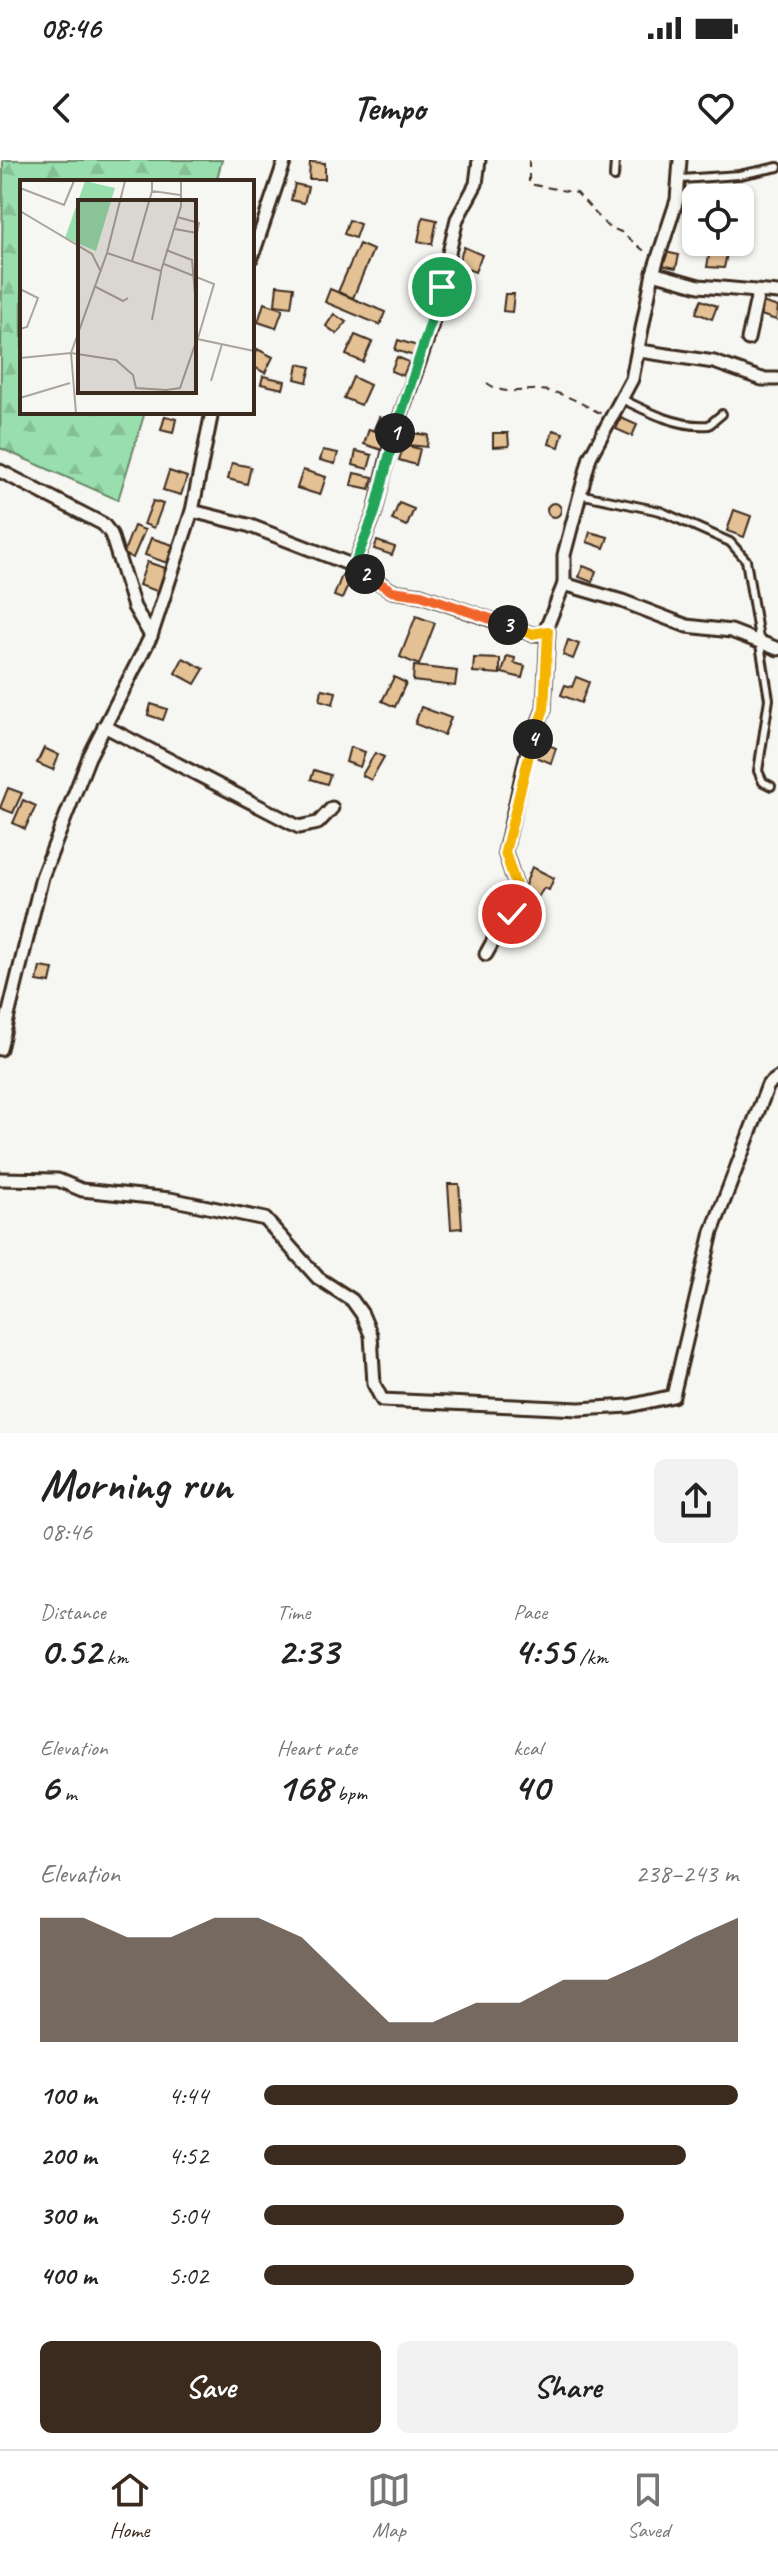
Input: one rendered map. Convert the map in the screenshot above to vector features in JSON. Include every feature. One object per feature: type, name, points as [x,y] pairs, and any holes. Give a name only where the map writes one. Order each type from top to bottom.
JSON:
[{"type":"street","points":[[254,251],[285,160]]},
{"type":"street","points":[[354,566],[375,512],[391,443],[431,328],[457,219],[476,184],[479,160]]},
{"type":"street","points":[[486,954],[519,895],[505,852],[528,749],[544,709],[548,631],[564,584],[564,555],[590,457],[622,399],[640,351],[654,269],[681,179],[680,160]]},
{"type":"street","points":[[654,269],[699,286],[778,293]]},
{"type":"street","points":[[748,339],[758,293]]},
{"type":"street","points":[[640,351],[714,362],[762,379],[778,379]]},
{"type":"street","points":[[0,1049],[42,877],[104,726],[151,636],[192,511],[212,414]]},
{"type":"street","points":[[0,471],[103,524],[111,534],[134,607],[151,636]]},
{"type":"street","points":[[192,511],[248,525],[354,566],[392,591],[421,595],[532,634],[548,631]]},
{"type":"street","points":[[564,584],[622,601],[687,626],[731,631],[778,649]]},
{"type":"street","points":[[104,726],[299,827],[318,823],[332,808]]},
{"type":"street","points":[[0,1179],[58,1180],[82,1190],[170,1199],[265,1219],[318,1278],[352,1300],[362,1314],[371,1335],[374,1384],[382,1400],[579,1409],[629,1406],[673,1396],[712,1232],[768,1085],[778,1078]]},
{"type":"lane","points":[[614,177],[615,160]]},
{"type":"lane","points":[[681,179],[739,175],[778,167]]},
{"type":"lane","points":[[622,399],[647,411],[693,424],[709,425],[722,414]]},
{"type":"lane","points":[[579,494],[660,511],[730,542],[746,560],[753,585],[756,631],[762,644],[763,675],[769,699],[758,771],[763,782],[771,786]]},
{"type":"path","points":[[529,160],[529,184],[577,193],[602,222],[645,250],[654,269]]},
{"type":"path","points":[[487,383],[504,393],[545,390],[556,393],[610,419]]},
{"type":"green space","points":[[3,160],[222,160],[217,180],[20,180],[20,414],[144,414],[118,500],[0,448]]},
{"type":"building","points":[[310,162],[325,163],[325,179],[309,179]]},
{"type":"building","points":[[295,184],[308,187],[304,203],[291,200]]},
{"type":"building","points":[[423,217],[437,220],[432,244],[418,241]]},
{"type":"building","points":[[349,220],[360,224],[355,238],[344,234]]},
{"type":"building","points":[[359,244],[373,250],[353,298],[338,292]]},
{"type":"building","points":[[464,247],[482,255],[475,272],[457,265]]},
{"type":"building","points":[[665,252],[679,255],[676,268],[661,265]]},
{"type":"building","points":[[709,256],[727,256],[724,268],[707,267]]},
{"type":"building","points":[[277,285],[294,287],[291,307],[275,305]]},
{"type":"building","points":[[330,289],[385,312],[380,325],[325,302]]},
{"type":"building","points":[[505,294],[514,294],[512,312],[503,311]]},
{"type":"building","points":[[701,300],[717,306],[712,319],[696,313]]},
{"type":"building","points":[[762,302],[778,307],[776,320],[758,314]]},
{"type":"building","points":[[264,303],[283,309],[276,328],[258,322]]},
{"type":"building","points":[[334,314],[346,322],[337,334],[326,326]]},
{"type":"building","points":[[355,335],[372,342],[363,362],[346,355]]},
{"type":"building","points":[[398,340],[417,346],[414,356],[395,350]]},
{"type":"building","points":[[257,349],[273,357],[265,373],[254,367]]},
{"type":"building","points":[[397,357],[409,362],[403,376],[391,371]]},
{"type":"building","points":[[298,364],[311,367],[307,382],[295,379]]},
{"type":"building","points":[[263,376],[285,381],[283,389],[261,384]]},
{"type":"building","points":[[353,377],[370,385],[361,405],[344,398]]},
{"type":"building","points":[[165,416],[176,419],[173,433],[161,430]]},
{"type":"building","points":[[379,417],[396,425],[391,436],[374,429]]},
{"type":"building","points":[[621,418],[637,425],[632,436],[616,429]]},
{"type":"building","points":[[369,429],[387,435],[382,450],[364,444]]},
{"type":"building","points":[[553,430],[563,433],[559,447],[549,444]]},
{"type":"building","points":[[400,432],[428,435],[427,447],[399,444]]},
{"type":"building","points":[[493,433],[508,433],[509,446],[493,447]]},
{"type":"building","points":[[404,445],[420,449],[416,465],[399,460]]},
{"type":"building","points":[[323,450],[338,453],[335,464],[320,460]]},
{"type":"building","points":[[356,451],[372,455],[368,469],[353,465]]},
{"type":"building","points":[[232,463],[251,467],[247,484],[228,479]]},
{"type":"building","points":[[303,470],[326,477],[320,495],[297,488]]},
{"type":"building","points":[[169,471],[187,477],[181,495],[163,490]]},
{"type":"building","points":[[354,473],[373,477],[370,489],[351,485]]},
{"type":"building","points":[[153,501],[163,504],[154,528],[144,524]]},
{"type":"building","points":[[399,503],[414,509],[407,526],[392,520]]},
{"type":"building","points":[[554,503],[561,510],[554,517],[547,510]]},
{"type":"building","points":[[734,510],[751,516],[744,537],[727,531]]},
{"type":"building","points":[[134,526],[145,530],[133,558],[123,554]]},
{"type":"building","points":[[590,532],[608,537],[604,548],[587,542]]},
{"type":"building","points":[[151,538],[173,545],[167,563],[145,555]]},
{"type":"building","points":[[377,541],[395,547],[392,555],[374,549]]},
{"type":"building","points":[[147,562],[168,569],[160,592],[139,585]]},
{"type":"building","points":[[583,566],[596,571],[592,582],[579,577]]},
{"type":"building","points":[[342,575],[351,579],[342,599],[334,596]]},
{"type":"building","points":[[416,616],[435,623],[419,665],[400,657]]},
{"type":"building","points":[[568,640],[579,644],[573,659],[563,655]]},
{"type":"building","points":[[507,656],[515,658],[514,663],[525,666],[522,678],[502,673]]},
{"type":"building","points":[[183,658],[204,669],[195,684],[175,673]]},
{"type":"building","points":[[474,658],[500,659],[500,674],[473,672]]},
{"type":"building","points":[[414,666],[457,671],[455,686],[413,681]]},
{"type":"building","points":[[394,677],[406,683],[395,707],[382,701]]},
{"type":"building","points":[[576,677],[589,682],[581,703],[561,695],[565,685],[572,687]]},
{"type":"building","points":[[322,689],[336,692],[333,704],[320,700]]},
{"type":"building","points":[[151,704],[167,709],[163,720],[148,715]]},
{"type":"building","points":[[421,707],[451,718],[444,735],[415,724]]},
{"type":"building","points":[[541,742],[556,748],[551,763],[535,757]]},
{"type":"building","points":[[350,747],[365,752],[360,767],[346,762]]},
{"type":"building","points":[[44,748],[59,755],[53,770],[37,763]]},
{"type":"building","points":[[375,753],[384,757],[371,780],[362,775]]},
{"type":"building","points":[[314,770],[330,775],[327,784],[311,779]]},
{"type":"building","points":[[8,788],[22,793],[13,813],[0,808]]},
{"type":"building","points":[[23,800],[36,806],[25,829],[13,823]]},
{"type":"building","points":[[532,867],[554,878],[549,890],[544,888],[538,897],[524,888]]},
{"type":"building","points":[[40,967],[53,969],[50,983],[37,981]]},
{"type":"building","points":[[448,1184],[459,1184],[462,1228],[451,1229]]},
{"type":"route","points":[[442,287],[422,356],[391,443],[375,512],[354,566],[392,591],[421,595],[532,634],[540,635],[548,631],[544,709],[540,728],[528,749],[518,805],[505,852],[506,863],[519,895],[512,914]]}]
